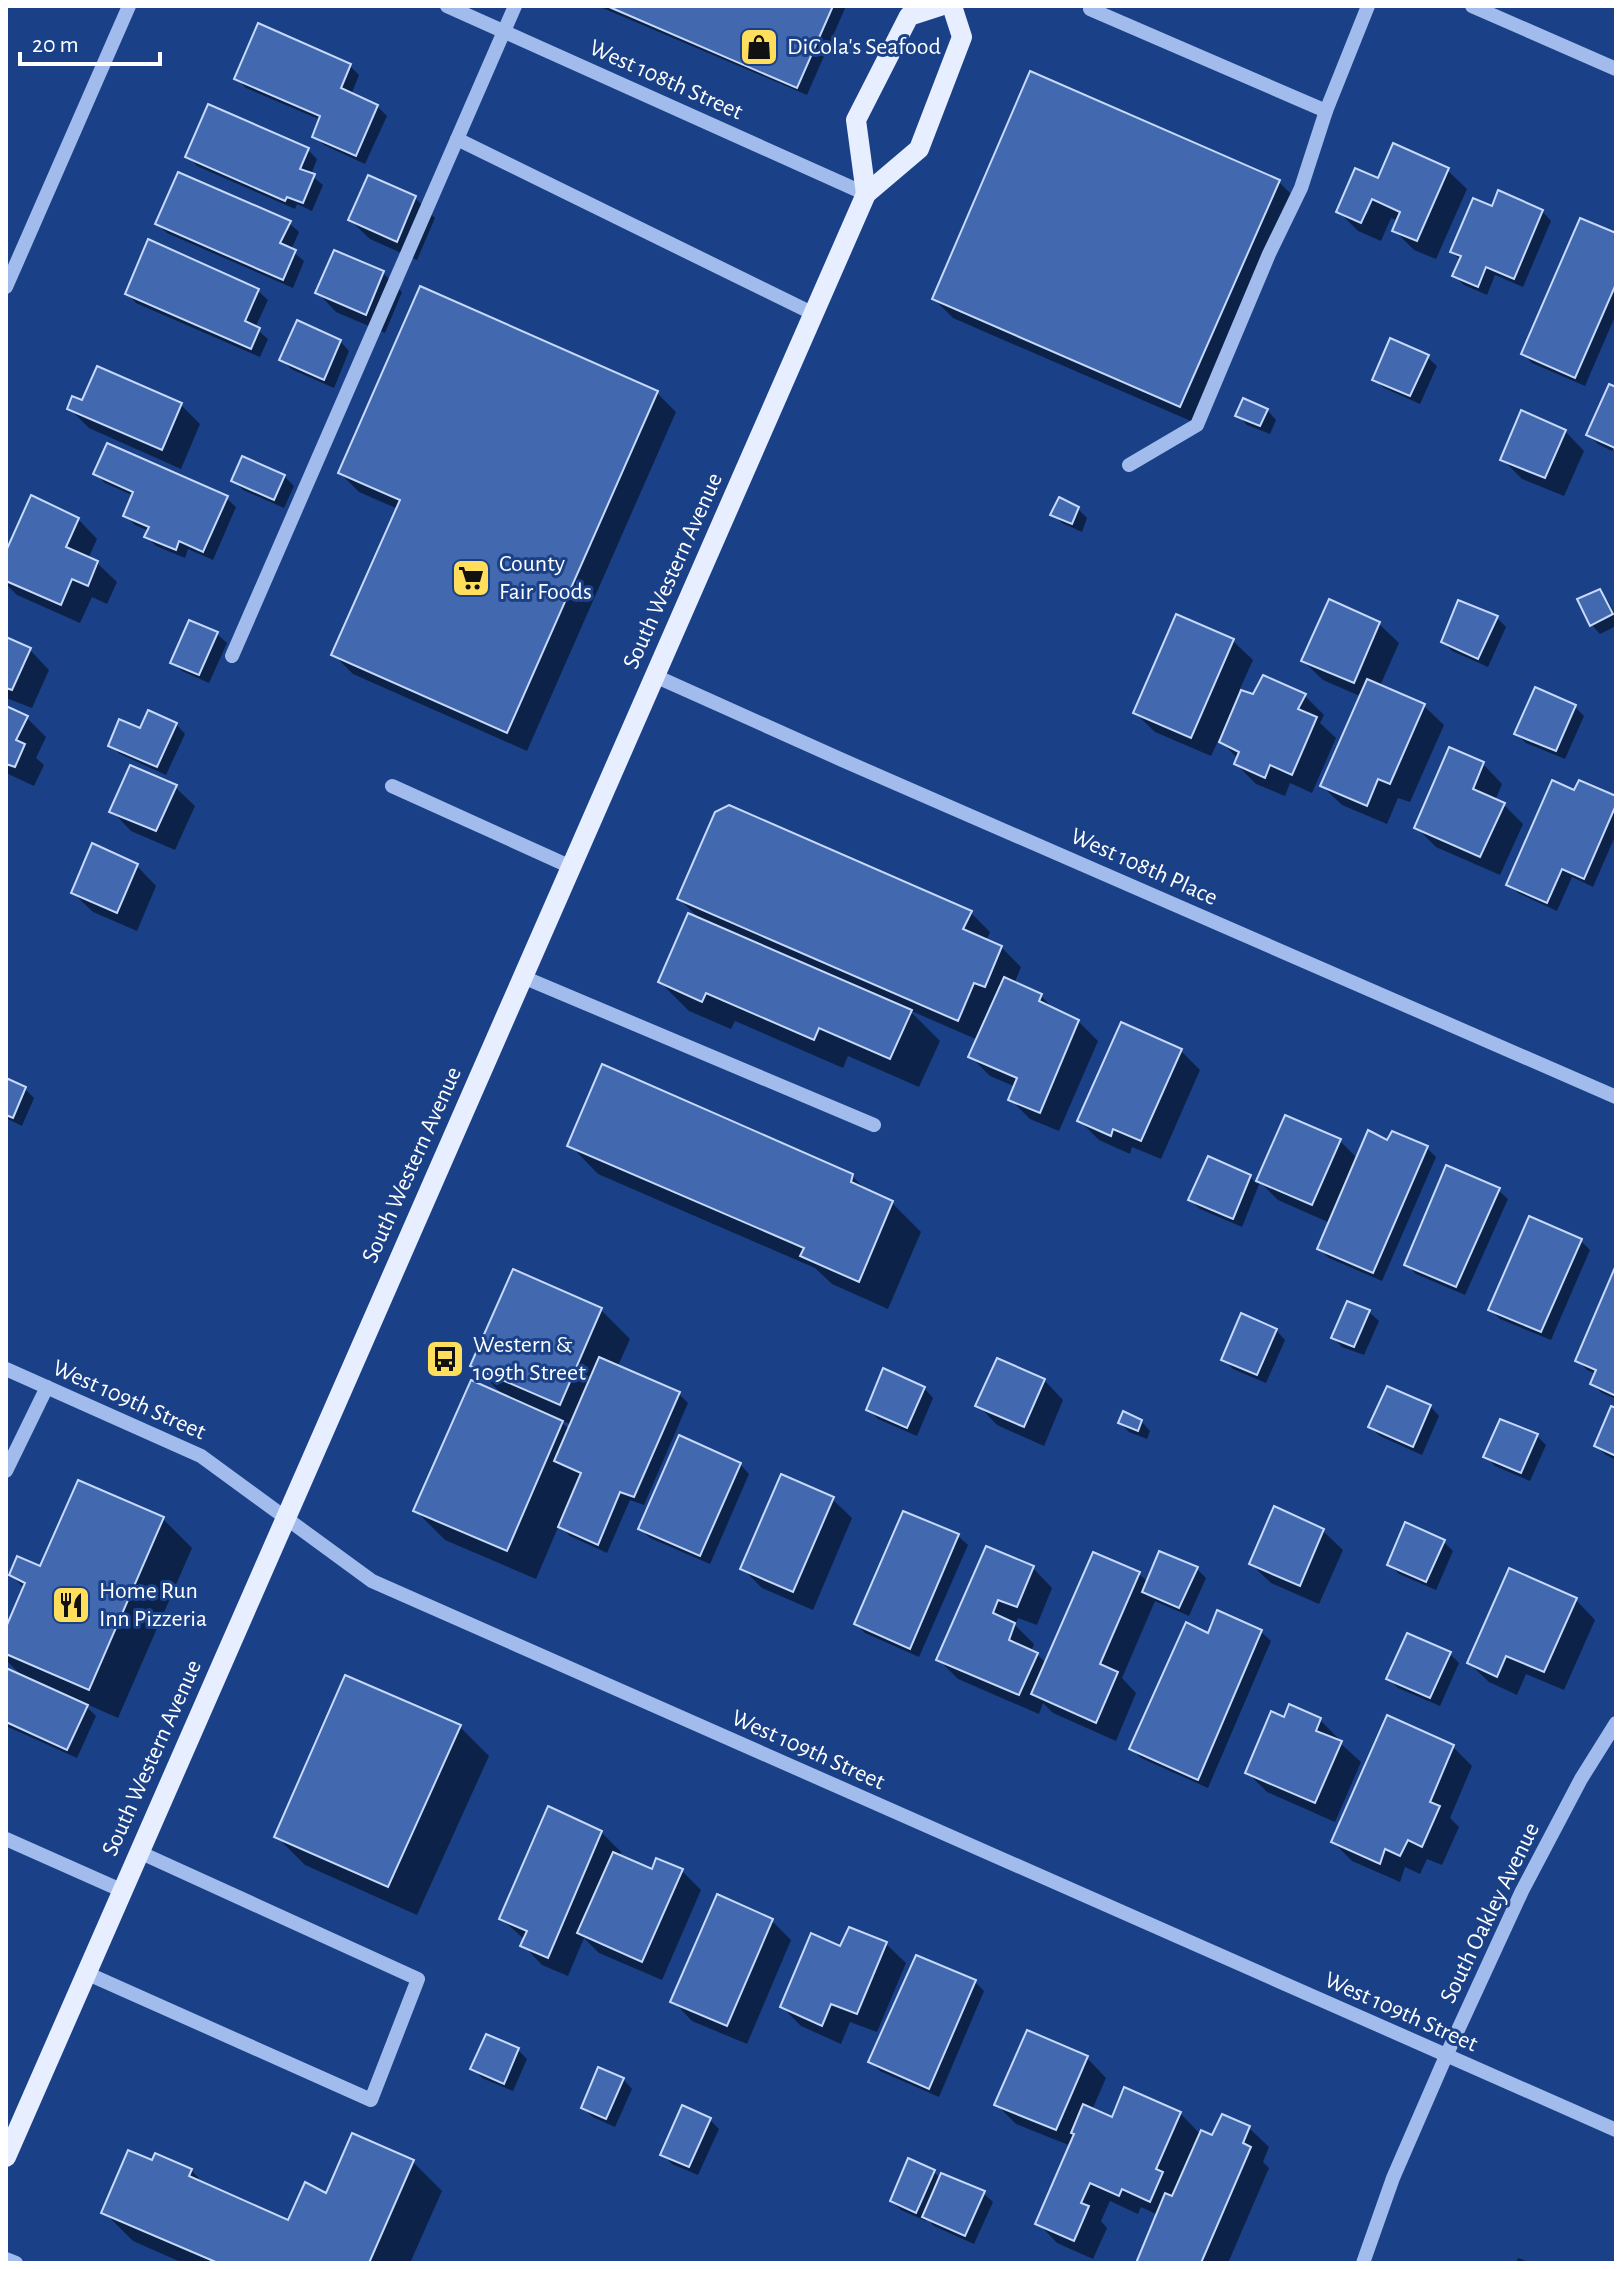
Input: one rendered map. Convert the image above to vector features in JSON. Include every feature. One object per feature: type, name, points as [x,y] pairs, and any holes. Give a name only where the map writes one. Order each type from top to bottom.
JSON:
[{"type":"main road","points":[[866,194],[856,120],[909,16],[940,6]]},
{"type":"main road","name":"South Western Avenue","points":[[6,2157],[866,194],[919,149],[962,37],[952,6]]},
{"type":"street","points":[[6,287],[129,6]]},
{"type":"street","name":"West 108th Street","points":[[447,6],[866,194]]},
{"type":"street","points":[[232,656],[515,6]]},
{"type":"street","points":[[1129,465],[1197,425],[1269,254],[1301,188],[1326,111],[1368,6]]},
{"type":"street","points":[[1472,6],[1616,69]]},
{"type":"street","points":[[1090,9],[1326,111]]},
{"type":"street","points":[[457,139],[814,314]]},
{"type":"street","name":"West 108th Place","points":[[655,676],[1616,1097]]},
{"type":"street","points":[[392,786],[571,867]]},
{"type":"street","points":[[523,977],[874,1125]]},
{"type":"street","name":"West 109th Street","points":[[6,1369],[201,1456],[372,1581],[1616,2130]]},
{"type":"street","points":[[6,1471],[47,1387]]},
{"type":"street","name":"South Oakley Avenue","points":[[1363,2263],[1393,2178],[1522,1891],[1581,1779],[1616,1723]]},
{"type":"street","points":[[6,1839],[123,1891]]},
{"type":"street","points":[[86,1973],[371,2100],[418,1979],[139,1852]]},
{"type":"street","points":[[6,2259],[16,2263]]},
{"type":"building","name":"DiCola's Seafood","points":[[607,6],[833,6],[797,88]]},
{"type":"building","points":[[258,23],[351,64],[341,88],[378,105],[356,156],[312,137],[320,116],[234,79]]},
{"type":"building","points":[[1030,71],[1280,180],[1180,407],[932,299]]},
{"type":"building","points":[[208,104],[309,148],[300,169],[315,174],[303,203],[287,197],[285,201],[185,157]]},
{"type":"building","points":[[1393,143],[1449,168],[1417,241],[1392,231],[1400,212],[1372,199],[1361,223],[1336,212],[1355,168],[1378,178]]},
{"type":"building","points":[[178,172],[291,221],[280,243],[296,250],[283,280],[155,224]]},
{"type":"building","points":[[368,175],[416,196],[397,242],[348,220]]},
{"type":"building","points":[[1498,190],[1543,210],[1514,279],[1486,267],[1478,287],[1452,276],[1461,256],[1450,252],[1473,198],[1492,206]]},
{"type":"building","points":[[1580,218],[1616,233],[1616,284],[1575,378],[1521,354]]},
{"type":"building","points":[[148,239],[259,289],[245,321],[260,328],[251,349],[125,294]]},
{"type":"building","points":[[334,250],[384,271],[366,315],[315,293]]},
{"type":"building","name":"County Fair Foods","points":[[420,286],[658,391],[507,733],[331,655],[400,500],[338,473]]},
{"type":"building","points":[[297,320],[341,340],[324,380],[279,360]]},
{"type":"building","points":[[1390,338],[1429,355],[1410,396],[1372,380]]},
{"type":"building","points":[[97,366],[182,403],[162,450],[67,409],[72,396],[82,400]]},
{"type":"building","points":[[1609,384],[1616,387],[1615,448],[1586,435]]},
{"type":"building","points":[[1243,398],[1268,409],[1260,426],[1235,416]]},
{"type":"building","points":[[1521,410],[1566,430],[1545,478],[1500,460]]},
{"type":"building","points":[[107,443],[228,496],[203,552],[179,541],[176,550],[144,537],[149,527],[123,516],[133,492],[93,474]]},
{"type":"building","points":[[242,456],[285,475],[274,500],[231,481]]},
{"type":"building","points":[[31,495],[79,518],[66,547],[98,561],[88,586],[72,579],[61,605],[6,581],[6,551]]},
{"type":"building","points":[[1059,497],[1079,507],[1072,524],[1050,515]]},
{"type":"building","points":[[1600,589],[1613,614],[1590,626],[1577,599]]},
{"type":"building","points":[[1329,599],[1380,622],[1354,683],[1301,661]]},
{"type":"building","points":[[1458,600],[1498,616],[1478,659],[1441,642]]},
{"type":"building","points":[[1176,614],[1234,639],[1191,738],[1133,713]]},
{"type":"building","points":[[189,620],[218,632],[199,675],[170,663]]},
{"type":"building","points":[[6,637],[31,648],[12,690],[6,688]]},
{"type":"building","points":[[1263,675],[1306,694],[1298,709],[1317,717],[1292,775],[1270,765],[1265,778],[1234,764],[1239,752],[1219,742],[1241,690],[1253,694]]},
{"type":"building","points":[[1367,679],[1425,704],[1390,784],[1378,779],[1367,806],[1320,786]]},
{"type":"building","points":[[1535,687],[1576,705],[1556,751],[1514,734]]},
{"type":"building","points":[[6,706],[28,716],[16,740],[25,744],[15,767],[6,764]]},
{"type":"building","points":[[148,710],[177,723],[157,767],[108,746],[119,719],[140,728]]},
{"type":"building","points":[[1449,747],[1484,762],[1473,789],[1505,803],[1480,857],[1414,828]]},
{"type":"building","points":[[130,765],[177,785],[156,831],[109,812]]},
{"type":"building","points":[[1552,780],[1574,790],[1579,780],[1616,796],[1616,805],[1584,879],[1562,869],[1547,903],[1506,885]]},
{"type":"building","points":[[729,805],[972,911],[963,929],[1002,946],[985,987],[974,983],[958,1021],[677,899],[715,812]]},
{"type":"building","points":[[92,843],[138,864],[117,913],[71,893]]},
{"type":"building","points":[[688,913],[912,1010],[890,1059],[819,1028],[814,1040],[706,993],[702,1002],[658,982]]},
{"type":"building","points":[[1004,977],[1042,994],[1039,1001],[1079,1020],[1040,1113],[1008,1100],[1017,1078],[968,1057]]},
{"type":"building","points":[[1121,1022],[1182,1049],[1141,1141],[1113,1129],[1111,1136],[1077,1121]]},
{"type":"building","points":[[602,1064],[853,1174],[851,1182],[893,1201],[859,1282],[800,1256],[804,1248],[567,1146]]},
{"type":"building","points":[[6,1078],[26,1087],[13,1118],[6,1115]]},
{"type":"building","points":[[1285,1115],[1341,1139],[1312,1205],[1256,1181]]},
{"type":"building","points":[[1368,1130],[1387,1140],[1392,1131],[1428,1146],[1373,1273],[1317,1249]]},
{"type":"building","points":[[1208,1156],[1251,1175],[1233,1219],[1188,1200]]},
{"type":"building","points":[[1446,1165],[1500,1188],[1456,1287],[1404,1265]]},
{"type":"building","points":[[1529,1216],[1582,1239],[1541,1332],[1488,1310]]},
{"type":"building","points":[[1616,1265],[1616,1396],[1590,1384],[1596,1370],[1575,1361]]},
{"type":"building","points":[[513,1269],[602,1308],[560,1405],[470,1366]]},
{"type":"building","points":[[1347,1301],[1370,1310],[1354,1347],[1331,1338]]},
{"type":"building","points":[[1241,1313],[1277,1329],[1257,1375],[1221,1360]]},
{"type":"building","points":[[599,1357],[680,1392],[634,1497],[620,1492],[598,1545],[558,1527],[581,1473],[554,1461]]},
{"type":"building","points":[[997,1358],[1045,1379],[1024,1427],[975,1406]]},
{"type":"building","points":[[883,1368],[925,1387],[907,1428],[866,1410]]},
{"type":"building","points":[[471,1380],[563,1421],[507,1551],[413,1511]]},
{"type":"building","points":[[1387,1386],[1431,1405],[1413,1447],[1368,1427]]},
{"type":"building","points":[[1611,1406],[1616,1408],[1616,1456],[1594,1446]]},
{"type":"building","points":[[1123,1411],[1142,1420],[1138,1431],[1118,1423]]},
{"type":"building","points":[[1500,1419],[1538,1434],[1521,1473],[1483,1457]]},
{"type":"building","points":[[679,1435],[741,1463],[700,1556],[638,1529]]},
{"type":"building","points":[[781,1474],[834,1497],[793,1592],[740,1569]]},
{"type":"building","name":"Home Run Inn Pizzeria","points":[[78,1480],[164,1517],[89,1690],[6,1654],[6,1627],[25,1583],[9,1575],[17,1556],[40,1566]]},
{"type":"building","points":[[1274,1506],[1324,1529],[1300,1586],[1249,1564]]},
{"type":"building","points":[[903,1511],[959,1534],[910,1649],[854,1624]]},
{"type":"building","points":[[1405,1522],[1445,1540],[1426,1582],[1387,1565]]},
{"type":"building","points":[[986,1546],[1034,1566],[1017,1607],[998,1600],[993,1613],[1015,1623],[1009,1640],[1038,1653],[1019,1695],[936,1660]]},
{"type":"building","points":[[1159,1551],[1198,1567],[1179,1608],[1142,1592]]},
{"type":"building","points":[[1093,1552],[1140,1572],[1100,1664],[1118,1672],[1096,1723],[1031,1694]]},
{"type":"building","points":[[1509,1568],[1577,1598],[1544,1672],[1506,1656],[1497,1677],[1467,1663]]},
{"type":"building","points":[[1217,1610],[1262,1630],[1198,1780],[1129,1749],[1186,1622],[1208,1633]]},
{"type":"building","points":[[1407,1633],[1451,1652],[1430,1698],[1386,1679]]},
{"type":"building","points":[[6,1668],[88,1705],[67,1750],[6,1722]]},
{"type":"building","points":[[345,1675],[461,1725],[388,1887],[274,1837]]},
{"type":"building","points":[[1289,1704],[1321,1718],[1316,1731],[1342,1741],[1315,1803],[1245,1773],[1271,1711],[1284,1717]]},
{"type":"building","points":[[1387,1715],[1454,1745],[1430,1802],[1440,1806],[1422,1847],[1408,1840],[1400,1856],[1385,1849],[1380,1864],[1331,1842]]},
{"type":"building","points":[[548,1806],[602,1831],[548,1958],[520,1946],[527,1931],[499,1919]]},
{"type":"building","points":[[613,1852],[652,1869],[656,1858],[683,1869],[642,1962],[577,1933]]},
{"type":"building","points":[[717,1894],[773,1919],[727,2026],[670,2002]]},
{"type":"building","points":[[849,1927],[887,1942],[857,2014],[831,2004],[822,2026],[780,2007],[811,1933],[840,1946]]},
{"type":"building","points":[[916,1955],[976,1980],[929,2089],[868,2062]]},
{"type":"building","points":[[1027,2030],[1088,2056],[1056,2130],[994,2105]]},
{"type":"building","points":[[486,2034],[519,2048],[504,2084],[470,2069]]},
{"type":"building","points":[[598,2067],[624,2078],[606,2119],[581,2108]]},
{"type":"building","points":[[1124,2087],[1181,2112],[1156,2169],[1163,2172],[1150,2202],[1122,2189],[1119,2196],[1090,2183],[1081,2203],[1089,2206],[1074,2241],[1035,2224],[1074,2134],[1071,2133],[1083,2104],[1112,2117]]},
{"type":"building","points":[[682,2105],[711,2118],[689,2167],[660,2155]]},
{"type":"building","points":[[1222,2114],[1250,2126],[1243,2143],[1251,2147],[1201,2263],[1136,2263],[1165,2193],[1172,2196],[1201,2130],[1212,2135]]},
{"type":"building","points":[[352,2133],[414,2160],[369,2263],[218,2263],[101,2213],[128,2150],[152,2160],[155,2153],[192,2169],[189,2176],[288,2220],[305,2182],[326,2193]]},
{"type":"building","points":[[908,2158],[935,2170],[916,2213],[890,2201]]},
{"type":"building","points":[[941,2173],[985,2191],[965,2236],[922,2217]]},
{"type":"place","name":"DiCola's Seafood","points":[[759,47]]},
{"type":"place","name":"County Fair Foods","points":[[471,578]]},
{"type":"place","name":"Western & 109th Street","points":[[445,1359]]},
{"type":"place","name":"Home Run Inn Pizzeria","points":[[71,1605]]}]
